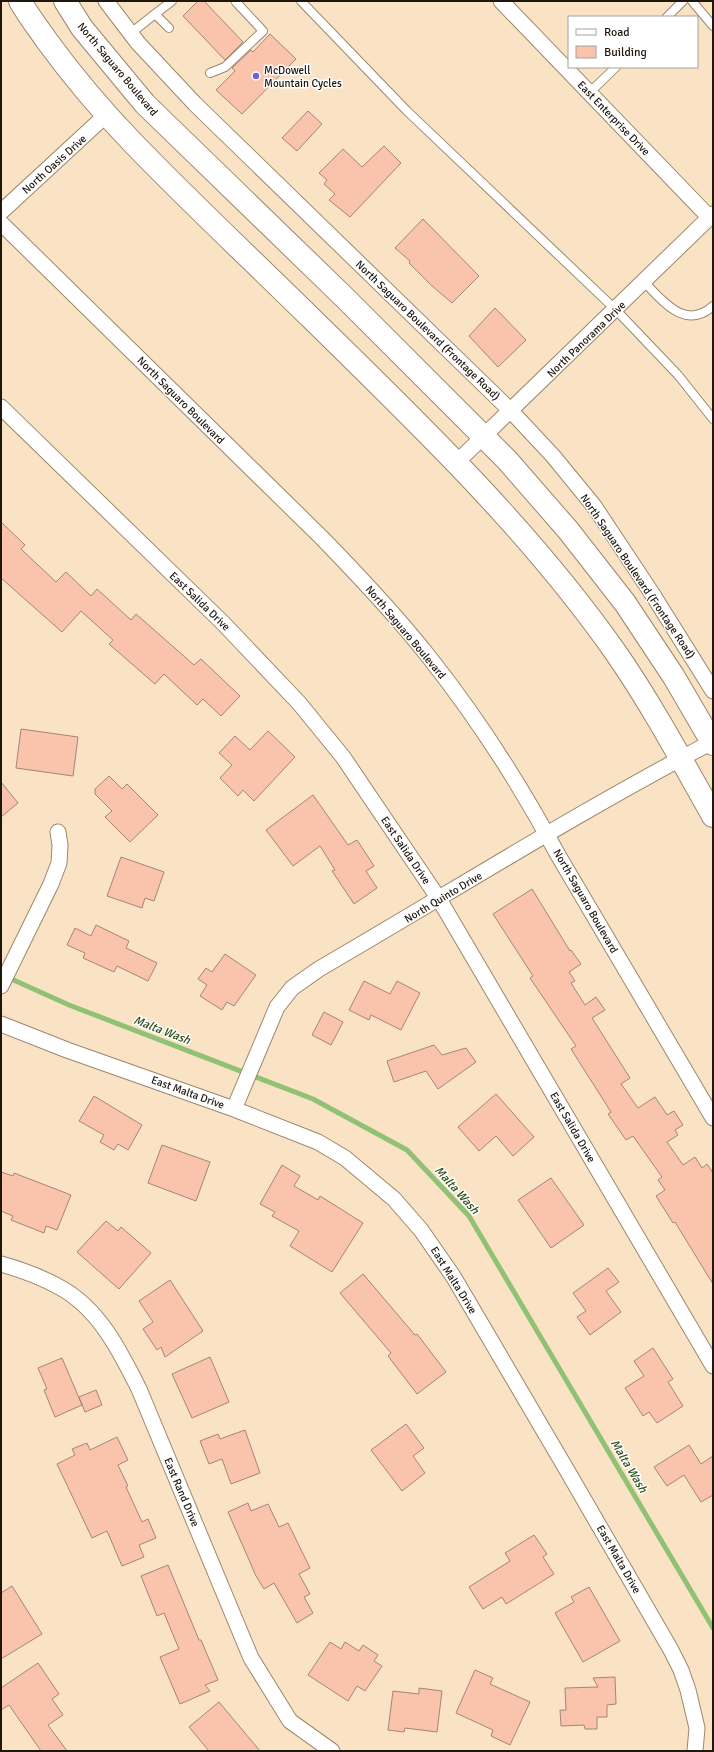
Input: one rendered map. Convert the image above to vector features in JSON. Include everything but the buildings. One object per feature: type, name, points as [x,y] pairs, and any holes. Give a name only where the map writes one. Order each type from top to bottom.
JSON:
[{"type":"main road","points":[[20,1],[64,65],[106,116],[166,178],[233,241],[457,462],[520,532],[581,606],[616,653],[645,696],[713,816]]},
{"type":"main road","name":"North Saguaro Boulevard","points":[[65,1],[82,28],[145,104],[372,325],[507,460],[568,530],[625,603],[674,677],[713,743]]},
{"type":"street","name":"North Saguaro Boulevard (Frontage Road)","points":[[106,1],[131,33],[195,104],[511,411],[553,456],[594,506],[653,595],[713,691]]},
{"type":"street","name":"East Enterprise Drive","points":[[502,1],[589,93],[712,218]]},
{"type":"street","name":"North Oasis Drive","points":[[1,212],[106,116]]},
{"type":"street","name":"North Panorama Drive","points":[[457,462],[712,218]]},
{"type":"street","name":"North Saguaro Boulevard","points":[[1,224],[322,538],[372,591],[429,657],[485,734],[536,813],[713,1118]]},
{"type":"street","name":"East Salida Drive","points":[[1,407],[223,623],[299,703],[343,757],[439,899],[709,1350],[713,1366]]},
{"type":"street","name":"North Quinto Drive","points":[[234,1109],[277,1007],[292,988],[319,969],[548,835],[681,759],[713,743]]},
{"type":"street","points":[[1,986],[51,884],[59,863],[60,845],[58,832]]},
{"type":"street","name":"East Malta Drive","points":[[1,1024],[67,1050],[234,1109],[318,1142],[345,1158],[394,1199],[421,1230],[452,1276],[536,1418],[681,1670],[688,1690],[697,1728],[695,1751]]},
{"type":"street","name":"East Rand Drive","points":[[1,1264],[26,1271],[62,1288],[89,1310],[107,1332],[125,1361],[139,1389],[251,1658],[290,1721],[313,1739],[332,1751]]},
{"type":"lane","points":[[131,33],[172,1]]},
{"type":"lane","points":[[210,74],[225,67],[263,31],[236,2],[238,1]]},
{"type":"lane","points":[[301,1],[407,111],[616,310],[678,375],[713,419]]},
{"type":"lane","points":[[668,16],[683,1]]},
{"type":"lane","points":[[692,1],[713,26]]},
{"type":"lane","points":[[155,14],[169,28]]},
{"type":"lane","points":[[589,93],[615,68]]},
{"type":"lane","points":[[644,282],[672,310],[680,314],[700,315],[713,306]]},
{"type":"waterway","name":"Malta Wash","points":[[7,977],[69,1005],[313,1099],[407,1150],[469,1216],[713,1628]]},
{"type":"place","name":"McDowell Mountain Cycles","points":[[256,76]]}]
